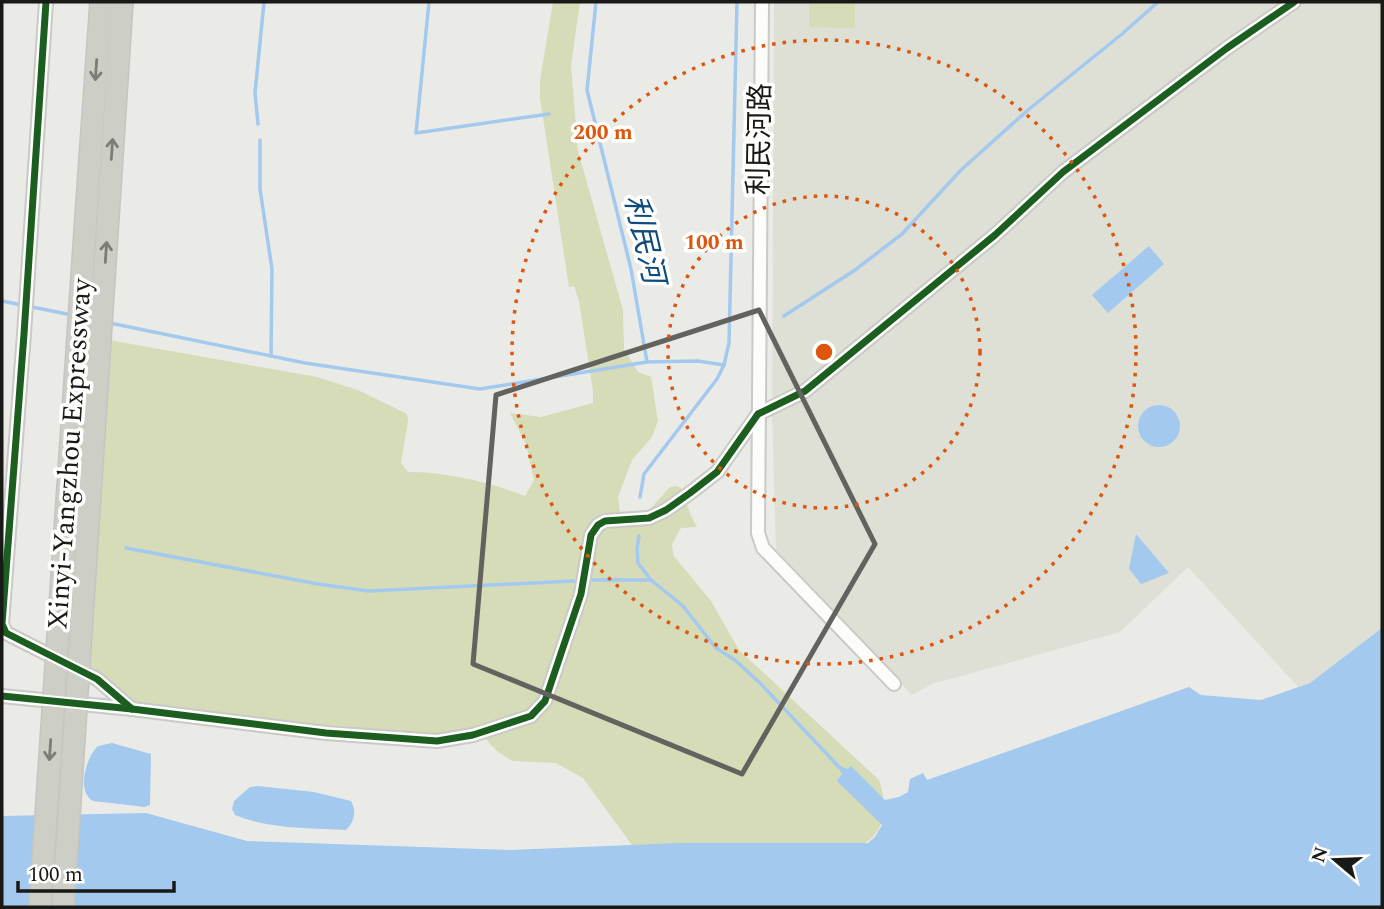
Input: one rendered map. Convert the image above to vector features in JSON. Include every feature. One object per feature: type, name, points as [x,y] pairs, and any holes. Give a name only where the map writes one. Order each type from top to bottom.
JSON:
[{"type":"highway","name":"Xinyi-Yangzhou Expressway","points":[[40,907],[101,2]]},
{"type":"highway","name":"Xinyi-Yangzhou Expressway","points":[[63,907],[122,2]]},
{"type":"street","points":[[46,2],[2,624],[6,633],[97,679],[132,709]]},
{"type":"street","name":"利民河路","points":[[762,2],[758,533],[763,548],[894,684]]},
{"type":"street","points":[[2,696],[326,733],[437,741],[473,735],[531,716],[545,701],[581,594],[591,535],[598,525],[605,521],[649,518],[690,493],[717,472],[758,414],[805,391],[957,267],[1082,158],[1227,48],[1294,2]]},
{"type":"highlighted area","points":[[759,310],[875,544],[742,774],[473,664],[496,395]]},
{"type":"shaded area","points":[[774,2],[1382,2],[1382,628],[1301,690],[1188,567],[1120,632],[932,684],[912,695],[776,550],[772,415]]},
{"type":"green space","points":[[553,2],[580,2],[571,65],[578,151],[623,310],[624,349],[638,372],[651,377],[658,421],[652,437],[632,460],[618,497],[620,512],[649,510],[670,487],[681,488],[697,527],[681,528],[672,544],[673,555],[711,601],[739,650],[879,780],[883,815],[878,831],[865,843],[632,845],[583,778],[556,763],[512,761],[497,751],[479,732],[397,741],[316,738],[129,715],[90,680],[87,665],[109,340],[317,377],[358,390],[407,414],[401,463],[408,472],[468,479],[525,496],[534,480],[526,444],[510,413],[541,417],[593,403],[579,301],[574,286],[569,287],[540,98],[540,80]]},
{"type":"green space","points":[[809,2],[855,2],[855,28],[809,27]]},
{"type":"water","points":[[1149,246],[1164,264],[1108,313],[1092,295]]},
{"type":"water","points":[[1159,405],[1174,411],[1180,426],[1174,441],[1159,447],[1144,441],[1138,426],[1144,411]]},
{"type":"water","points":[[1136,534],[1169,573],[1141,584],[1129,569]]},
{"type":"water","points":[[1382,628],[1382,907],[2,907],[2,816],[146,813],[247,841],[510,850],[679,843],[868,843],[882,825],[837,781],[842,774],[836,764],[847,769],[851,766],[885,800],[899,797],[908,792],[910,779],[923,773],[927,780],[1189,687],[1201,695],[1261,700],[1310,683]]},
{"type":"water","points":[[112,743],[151,754],[150,805],[145,807],[93,801],[88,797],[84,783],[90,758],[98,746]]},
{"type":"water","points":[[250,787],[314,792],[351,801],[354,809],[353,820],[346,830],[318,829],[275,825],[235,815],[232,809],[234,801]]},
{"type":"waterway","points":[[258,124],[255,93],[264,2]]},
{"type":"waterway","points":[[429,2],[416,133],[549,114]]},
{"type":"waterway","name":"利民河","points":[[596,2],[587,90],[631,269],[647,362]]},
{"type":"waterway","points":[[640,497],[644,474],[717,379],[724,365],[729,343],[737,2]]},
{"type":"waterway","points":[[784,316],[855,270],[902,234],[961,170],[1028,110],[1158,2]]},
{"type":"waterway","points":[[260,140],[260,189],[272,269],[271,356]]},
{"type":"waterway","points":[[2,301],[72,315]]},
{"type":"waterway","points":[[110,323],[305,363],[480,389],[647,362],[698,361],[724,365]]},
{"type":"waterway","points":[[639,536],[638,563],[651,580],[683,606],[715,647],[736,661],[760,683],[839,767]]},
{"type":"waterway","points":[[126,548],[369,591],[574,581]]},
{"type":"waterway","points":[[593,580],[650,580]]},
{"type":"cycle path","points":[[46,2],[2,624],[6,633],[97,679],[132,709]]},
{"type":"cycle path","points":[[2,696],[326,733],[437,741],[473,735],[531,716],[545,701],[581,594],[591,535],[598,525],[605,521],[649,518],[690,493],[717,472],[758,414],[805,391],[995,235],[1063,172],[1227,48],[1294,2]]}]
